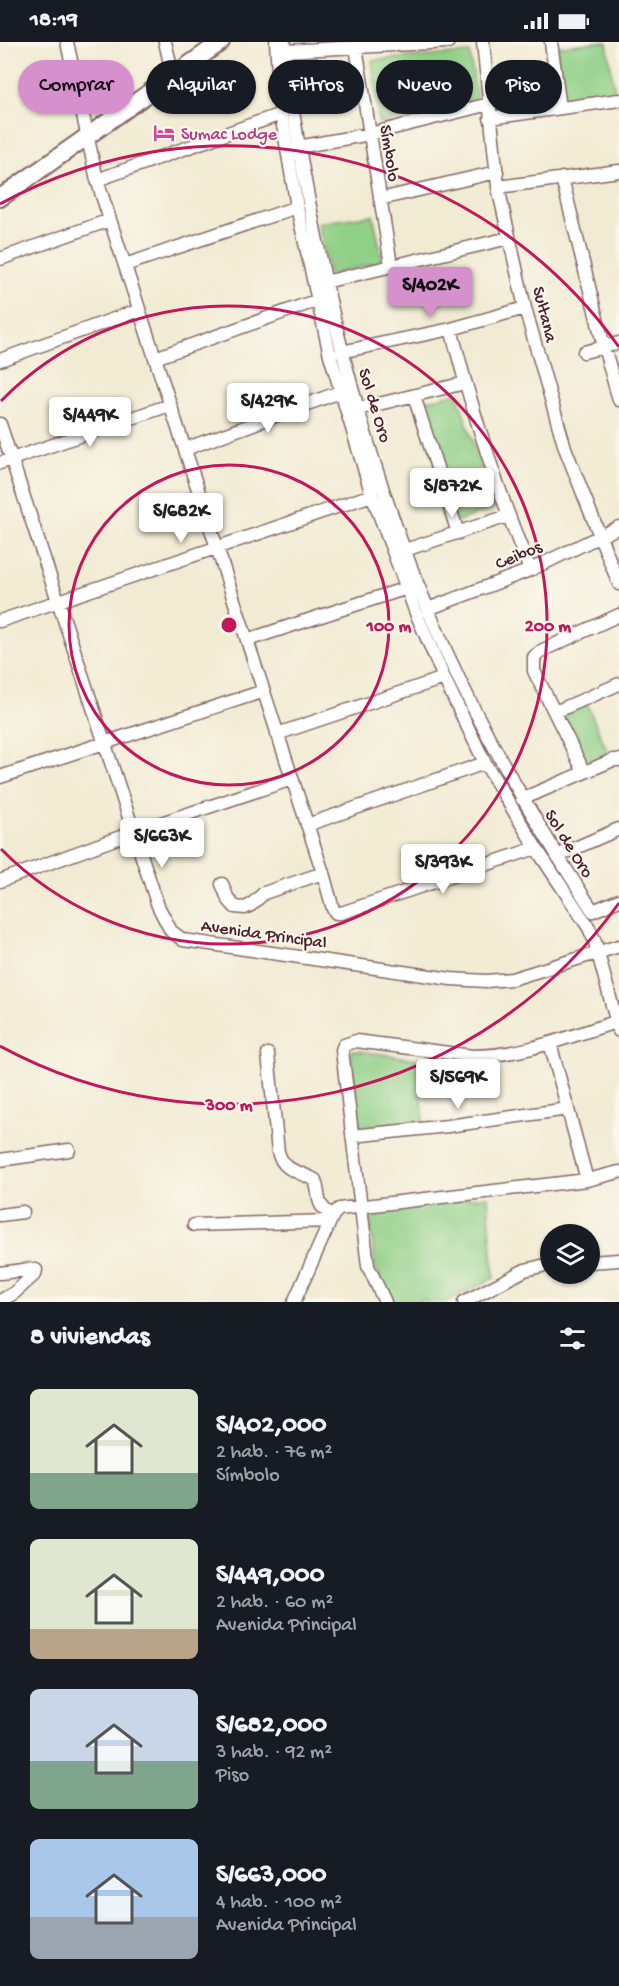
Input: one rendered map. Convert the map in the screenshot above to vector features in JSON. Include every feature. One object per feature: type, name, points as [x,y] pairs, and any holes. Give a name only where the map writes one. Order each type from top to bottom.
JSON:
[{"type":"main road","points":[[196,60],[221,42]]},
{"type":"main road","points":[[0,198],[146,95]]},
{"type":"street","points":[[67,42],[97,180],[333,909],[336,913],[341,913],[536,848]]},
{"type":"street","points":[[165,42],[169,60]]},
{"type":"street","points":[[276,42],[277,60]]},
{"type":"street","points":[[285,47],[356,47],[448,42]]},
{"type":"street","name":"Sultana","points":[[483,42],[485,63]]},
{"type":"street","points":[[551,42],[553,60]]},
{"type":"street","name":"Sol de Oro","points":[[285,47],[298,147],[341,352],[405,550],[428,609],[457,674],[522,799],[593,911],[619,900]]},
{"type":"street","name":"Símbolo","points":[[356,47],[391,265]]},
{"type":"street","points":[[562,108],[619,100]]},
{"type":"street","points":[[298,147],[370,134],[485,105]]},
{"type":"street","points":[[97,180],[281,114],[297,207],[318,300],[340,392],[372,495],[444,678],[484,763],[589,928],[618,1025],[503,1054],[472,1056],[356,1041],[349,1042],[342,1050],[368,1266],[385,1302]]},
{"type":"street","name":"Sultana","points":[[490,114],[498,187],[525,309],[565,448],[619,584]]},
{"type":"street","points":[[490,118],[518,114]]},
{"type":"street","points":[[498,187],[619,171]]},
{"type":"street","points":[[380,199],[497,172]]},
{"type":"street","points":[[562,178],[619,400]]},
{"type":"street","points":[[124,265],[297,207]]},
{"type":"street","points":[[0,259],[110,220]]},
{"type":"street","points":[[325,282],[509,238]]},
{"type":"street","points":[[155,358],[318,300]]},
{"type":"street","points":[[341,352],[452,329],[525,309]]},
{"type":"street","points":[[0,360],[139,310]]},
{"type":"street","points":[[452,329],[465,383],[508,516],[530,570]]},
{"type":"street","points":[[584,352],[619,343]]},
{"type":"street","points":[[358,409],[465,383]]},
{"type":"street","points":[[184,449],[340,392]]},
{"type":"street","points":[[414,396],[458,532]]},
{"type":"street","points":[[0,463],[170,405]]},
{"type":"street","name":"Avenida Principal","points":[[0,424],[158,906],[171,931],[183,940],[451,979],[486,981],[512,979],[619,946]]},
{"type":"street","points":[[0,621],[372,495]]},
{"type":"street","points":[[405,550],[508,516]]},
{"type":"street","name":"Ceibos","points":[[428,609],[530,570],[619,527]]},
{"type":"street","points":[[247,640],[407,588]]},
{"type":"street","points":[[584,772],[534,671],[534,657],[543,650],[619,615]]},
{"type":"street","points":[[277,734],[444,678]]},
{"type":"street","points":[[555,712],[619,684]]},
{"type":"street","points":[[0,777],[264,691]]},
{"type":"street","points":[[597,694],[619,695]]},
{"type":"street","points":[[522,799],[613,760],[619,760]]},
{"type":"street","points":[[307,825],[484,763]]},
{"type":"street","points":[[0,881],[134,832],[292,779]]},
{"type":"street","points":[[557,856],[619,829]]},
{"type":"street","points":[[222,884],[228,899],[235,907],[245,908],[264,893],[323,873]]},
{"type":"street","points":[[550,1043],[587,1180]]},
{"type":"street","points":[[268,1054],[281,1162],[288,1168],[315,1180],[319,1190],[319,1204],[331,1218]]},
{"type":"street","points":[[352,1136],[448,1126],[568,1109]]},
{"type":"street","points":[[0,1160],[69,1150]]},
{"type":"street","points":[[294,1302],[331,1218],[339,1209],[587,1180],[619,1172]]},
{"type":"street","points":[[0,1215],[23,1212]]},
{"type":"street","points":[[194,1226],[331,1218]]},
{"type":"street","points":[[600,1261],[619,1260]]},
{"type":"street","points":[[464,1302],[525,1270],[540,1266]]},
{"type":"street","points":[[0,1273],[36,1270],[35,1274],[14,1293],[0,1301]]},
{"type":"green space","points":[[607,42],[615,93],[562,100],[562,60],[557,60],[556,47]]},
{"type":"green space","points":[[470,53],[471,60],[376,60],[376,96],[372,60]]},
{"type":"green space","points":[[473,74],[477,101],[473,102]]},
{"type":"green space","points":[[378,114],[419,114],[379,123]]},
{"type":"green space","points":[[373,215],[383,261],[329,275],[318,223]]},
{"type":"green space","points":[[457,393],[495,508],[455,522],[416,403]]},
{"type":"green space","points":[[587,704],[609,755],[587,764],[561,716]]},
{"type":"green space","points":[[351,1050],[418,1059],[424,1121],[359,1127]]},
{"type":"green space","points":[[488,1196],[494,1278],[446,1302],[426,1302],[424,1299],[417,1302],[394,1302],[375,1266],[369,1213],[372,1210]]},
{"type":"place","name":"Sumac Lodge","points":[[164,133]]}]
